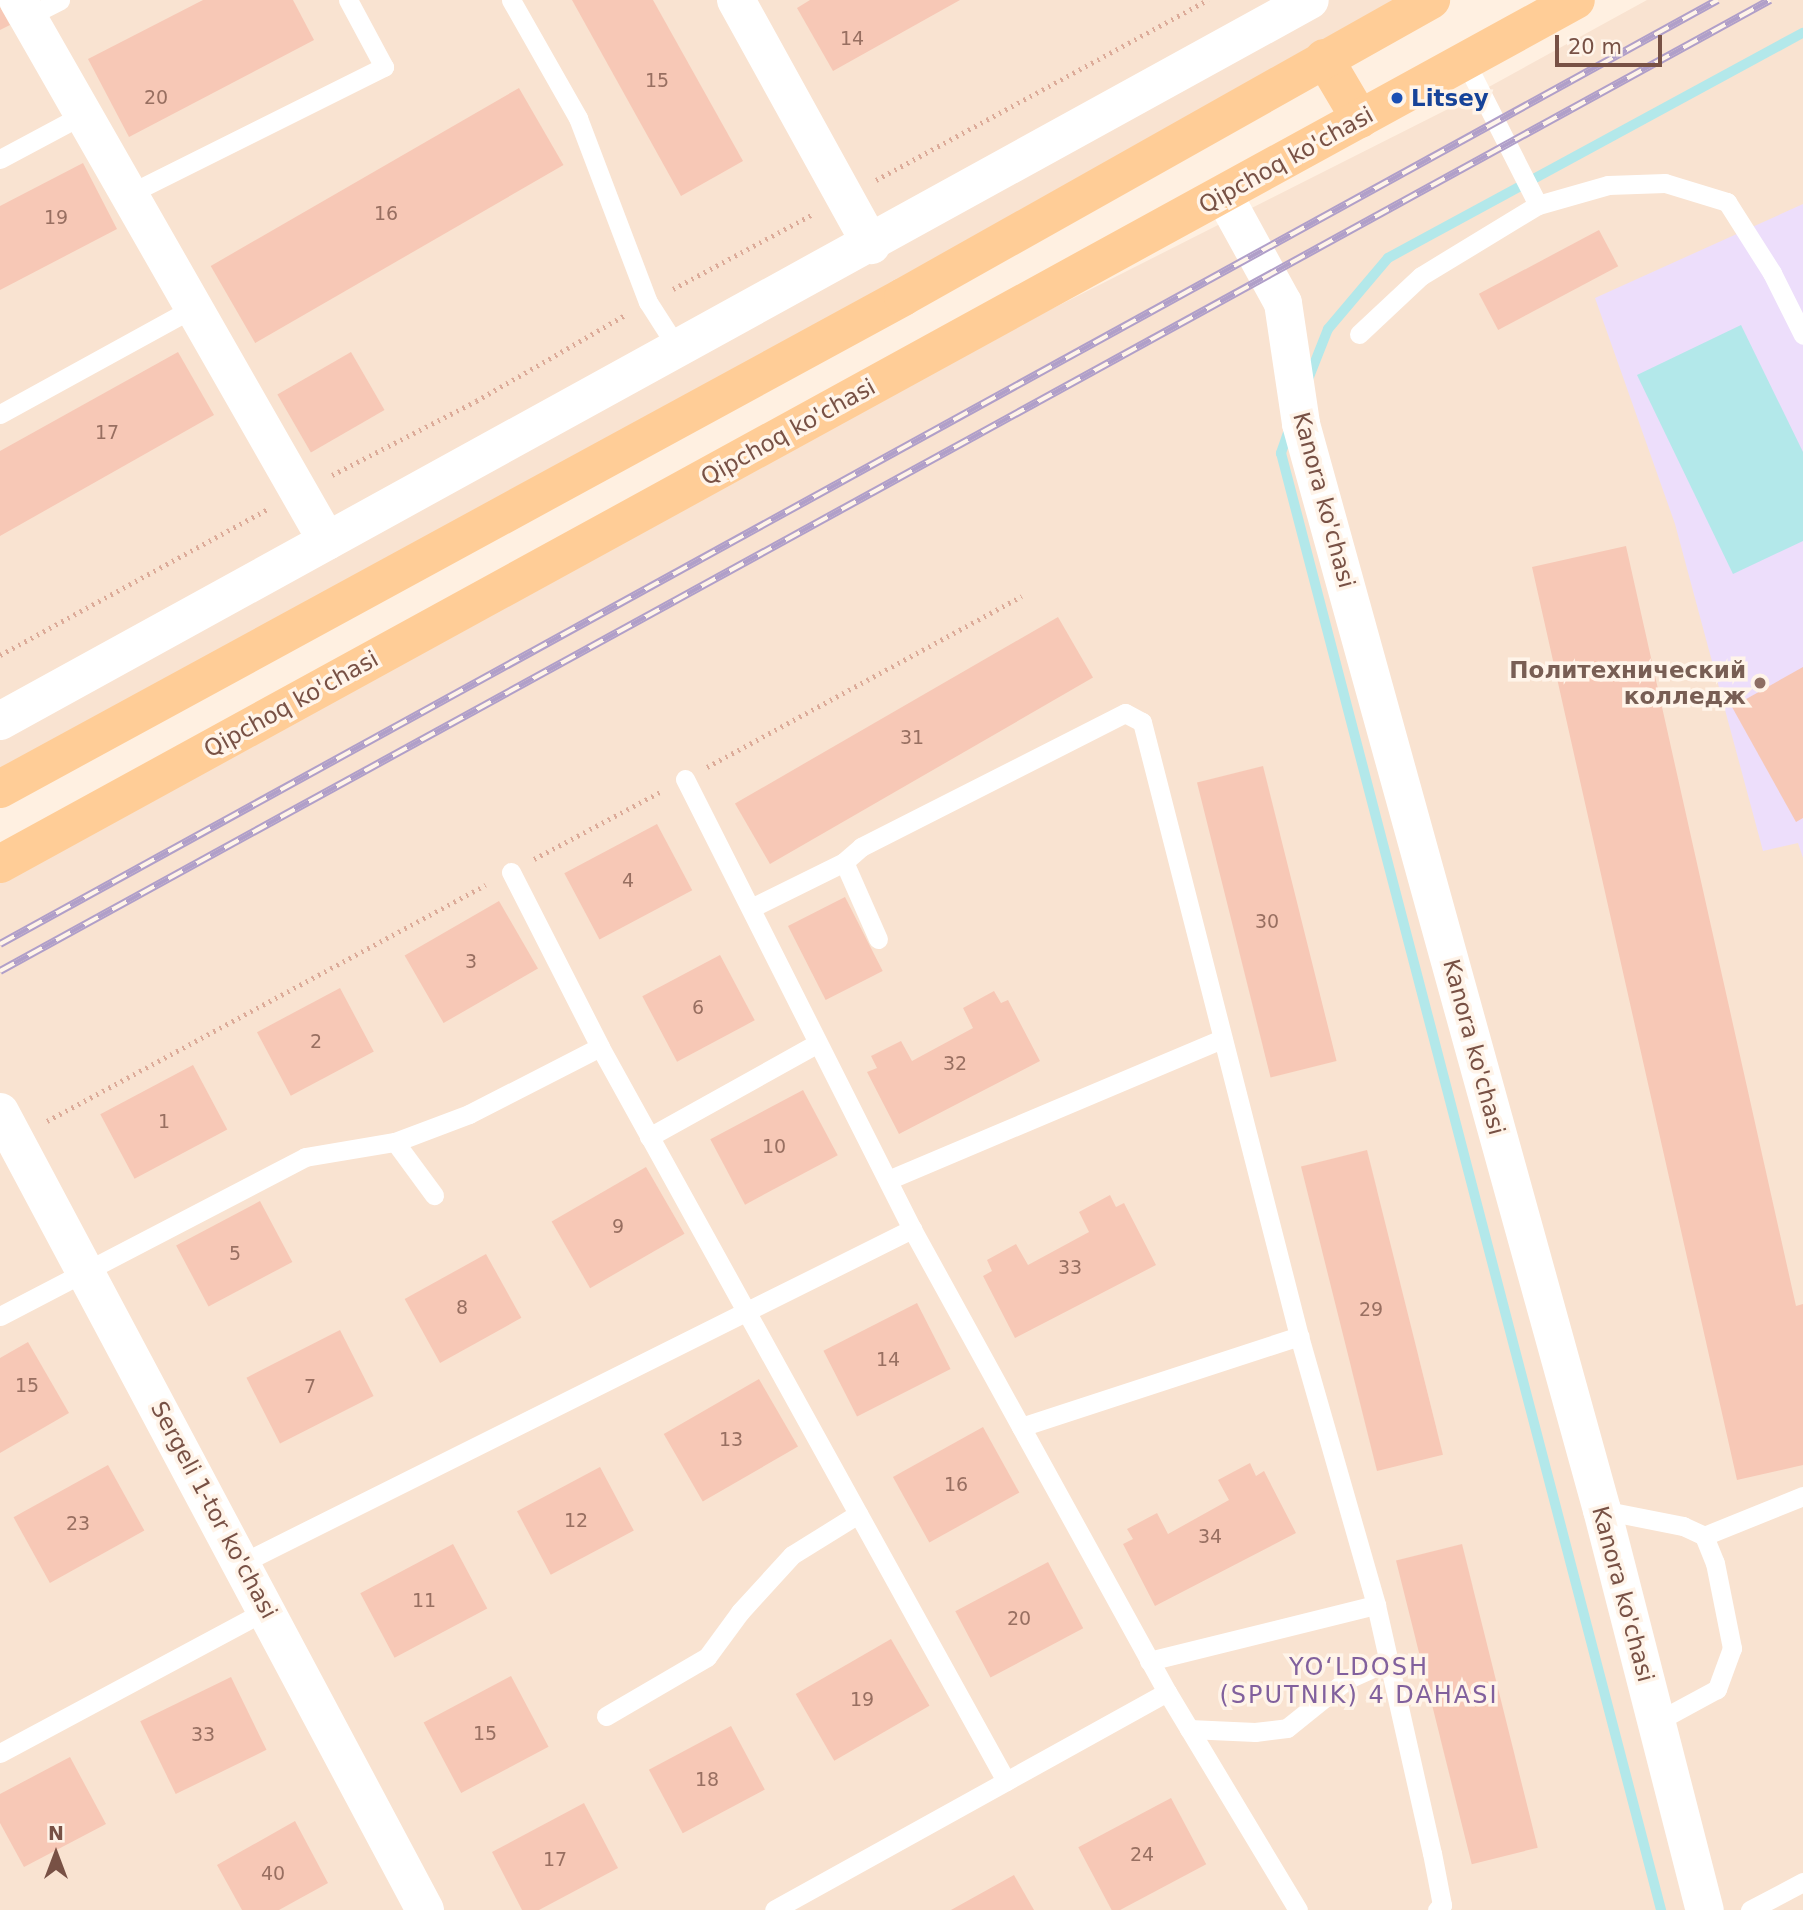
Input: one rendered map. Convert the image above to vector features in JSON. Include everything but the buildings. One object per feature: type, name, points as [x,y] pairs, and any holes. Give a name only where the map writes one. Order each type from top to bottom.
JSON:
[{"type":"main road","points":[[0,789],[903,297],[1431,0]]},
{"type":"main road","name":"Qipchoq ko'chasi","points":[[0,864],[1576,0]]},
{"type":"main road","points":[[1324,58],[1360,119]]},
{"type":"street","points":[[736,0],[871,245]]},
{"type":"street","points":[[0,721],[871,245],[1310,0]]},
{"type":"street","points":[[35,6],[82,115],[195,307],[327,541]]},
{"type":"street","name":"Kanora ko'chasi","points":[[1223,194],[1283,303],[1301,424],[1602,1510],[1705,1910]]},
{"type":"street","name":"Sergeli 1-tor ko'chasi","points":[[0,1112],[425,1910]]},
{"type":"lane","points":[[129,194],[384,67],[348,0]]},
{"type":"lane","points":[[511,0],[578,118],[648,302],[678,349]]},
{"type":"lane","points":[[1465,61],[1538,205]]},
{"type":"lane","points":[[0,159],[82,115]]},
{"type":"lane","points":[[1359,334],[1421,276],[1538,205],[1608,186],[1665,183],[1727,202],[1772,273],[1803,335]]},
{"type":"lane","points":[[0,414],[195,307]]},
{"type":"lane","points":[[751,908],[844,862],[861,847],[1125,713],[1142,722],[1299,1336],[1376,1605],[1432,1853],[1442,1905],[1437,1910]]},
{"type":"lane","points":[[685,779],[912,1229],[1149,1661],[1298,1910]]},
{"type":"lane","points":[[844,862],[878,939]]},
{"type":"lane","points":[[511,872],[600,1047],[744,1312],[1006,1781]]},
{"type":"lane","points":[[888,1180],[1222,1039]]},
{"type":"lane","points":[[649,1137],[818,1043]]},
{"type":"lane","points":[[0,1316],[304,1157],[395,1142],[469,1114],[600,1047]]},
{"type":"lane","points":[[395,1142],[434,1195]]},
{"type":"lane","points":[[242,1563],[912,1229]]},
{"type":"lane","points":[[1021,1427],[1299,1336]]},
{"type":"lane","points":[[1704,1536],[1803,1496]]},
{"type":"lane","points":[[1602,1510],[1683,1526],[1704,1536],[1715,1563],[1732,1648],[1717,1689],[1656,1722]]},
{"type":"lane","points":[[606,1716],[707,1657],[740,1612],[792,1555],[858,1514]]},
{"type":"lane","points":[[1149,1661],[1376,1605]]},
{"type":"lane","points":[[0,1753],[267,1610]]},
{"type":"lane","points":[[1189,1729],[1255,1732],[1287,1728],[1348,1679],[1388,1661]]},
{"type":"lane","points":[[774,1910],[1167,1692]]},
{"type":"lane","points":[[1750,1910],[1803,1882]]},
{"type":"path","points":[[0,655],[300,491],[476,401],[648,302],[1208,0]]},
{"type":"shaded area","points":[[0,0],[1431,0],[0,789]]},
{"type":"shaded area","name":"YO‘LDOSH (SPUTNIK) 4 DAHASI","points":[[1647,0],[1803,0],[1803,1910],[0,1910],[0,864],[560,557],[1456,105]]},
{"type":"shaded area","name":"Политехнический колледж","points":[[1803,204],[1803,858],[1798,843],[1763,851],[1675,524],[1595,298]]},
{"type":"water","points":[[1741,325],[1803,452],[1803,541],[1733,574],[1637,375]]},
{"type":"waterway","points":[[1307,382],[1328,329],[1388,258],[1803,33]]},
{"type":"waterway","points":[[1290,427],[1281,453],[1661,1910]]},
{"type":"railway","points":[[0,944],[1718,0]]},
{"type":"railway","points":[[0,971],[1770,0]]},
{"type":"place","name":"Litsey","points":[[1397,98]]},
{"type":"place","name":"Политехнический колледж","points":[[1760,683]]},
{"type":"district","name":"YO‘LDOSH (SPUTNIK) 4 DAHASI","points":[[1359,1682]]}]
